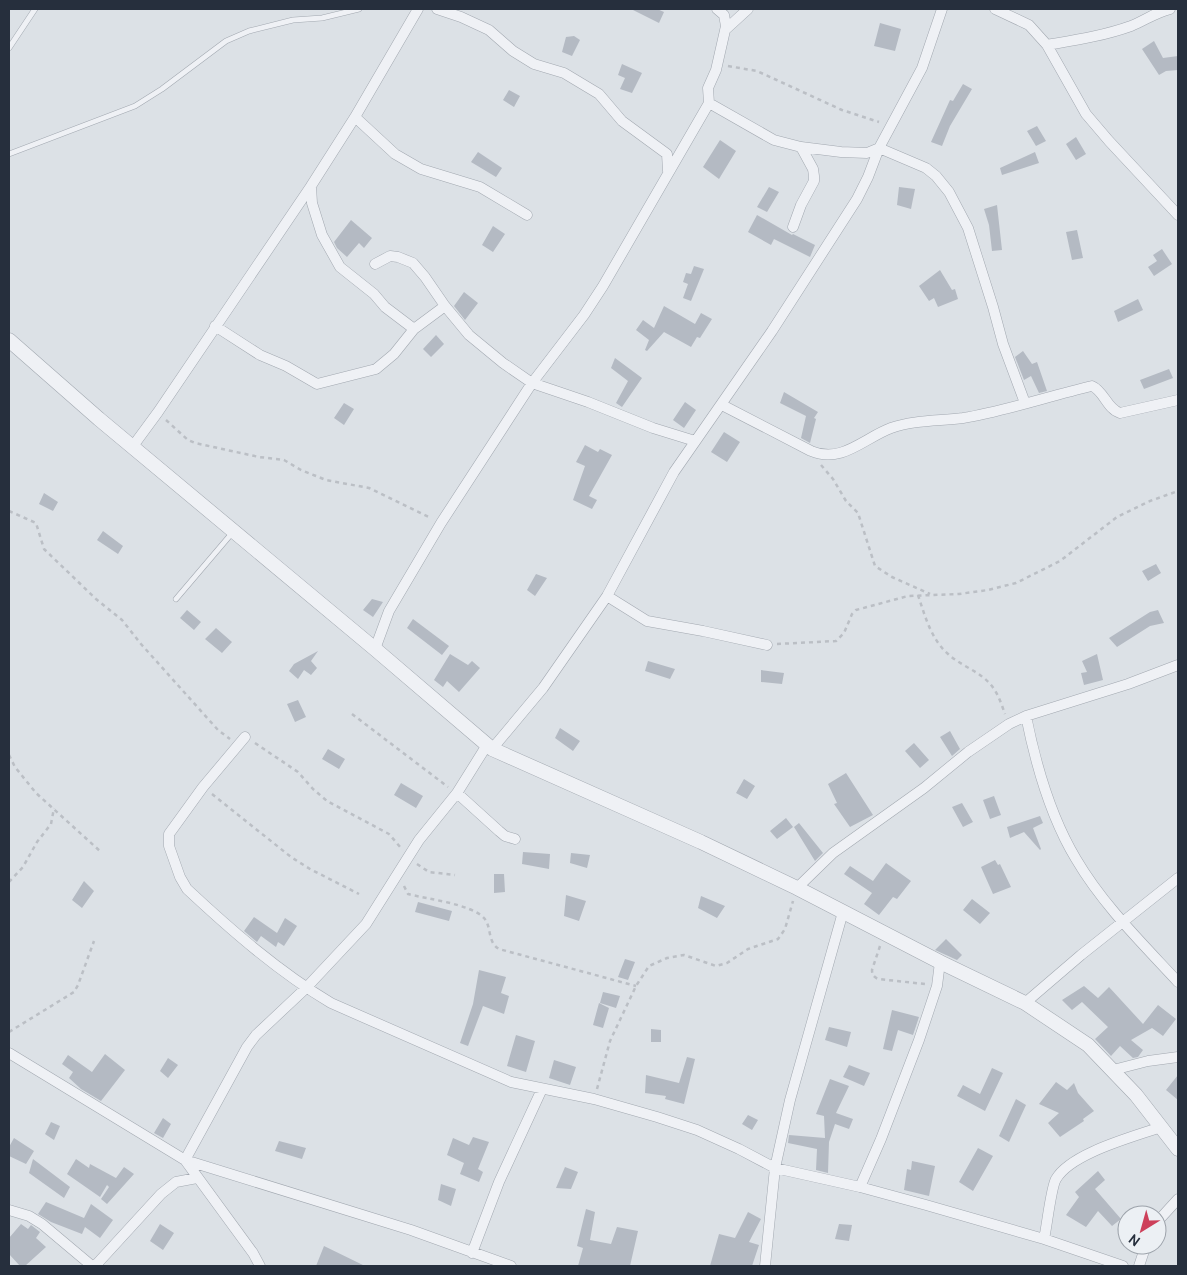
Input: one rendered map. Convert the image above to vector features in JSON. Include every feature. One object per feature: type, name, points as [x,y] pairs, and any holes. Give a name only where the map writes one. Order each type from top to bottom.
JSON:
[{"type":"street","points":[[133,446],[311,186],[355,117],[418,9]]},
{"type":"street","points":[[437,9],[489,30],[513,51],[534,64],[564,72],[599,94],[622,122],[666,153],[668,172]]},
{"type":"street","points":[[375,649],[389,611],[441,523],[492,441],[603,286],[709,103],[708,88],[717,64],[726,20],[718,9]]},
{"type":"street","points":[[725,30],[748,9]]},
{"type":"street","points":[[185,1160],[247,1047],[268,1023],[306,988],[366,924],[419,840],[457,793],[490,747],[543,688],[607,596],[674,472],[772,331],[857,199],[879,148],[922,68],[942,9]]},
{"type":"street","points":[[995,9],[1029,24],[1047,45],[1086,114],[1178,215]]},
{"type":"street","points":[[1047,45],[1090,38],[1132,25],[1161,11],[1170,9]]},
{"type":"street","points":[[709,103],[774,140],[801,147],[860,153],[867,153],[879,148],[926,168],[936,176],[948,192],[968,228],[1003,344],[1025,403]]},
{"type":"street","points":[[355,117],[395,154],[421,170],[480,187],[528,215]]},
{"type":"street","points":[[793,227],[800,205],[814,181],[813,169],[801,147]]},
{"type":"street","points":[[311,186],[312,203],[322,234],[340,267],[374,294],[385,307],[414,329]]},
{"type":"street","points":[[375,264],[390,256],[413,263],[469,335],[532,383],[588,402],[653,428],[694,441]]},
{"type":"street","points":[[215,326],[260,355],[286,366],[317,384],[376,369],[394,354],[414,329],[445,306]]},
{"type":"street","points":[[9,340],[99,419],[490,747],[701,842],[797,888],[940,962],[1025,1003],[1088,1045],[1136,1095],[1178,1149]]},
{"type":"street","points":[[722,405],[805,448],[830,456],[840,454],[890,428],[902,424],[963,418],[1092,386],[1097,389],[1113,410],[1120,413],[1178,400]]},
{"type":"street","points":[[607,596],[647,621],[767,645]]},
{"type":"street","points":[[797,888],[833,853],[924,788],[968,752],[1009,724],[1026,716],[1128,684],[1178,665]]},
{"type":"street","points":[[1026,716],[1042,779],[1056,822],[1076,860],[1122,922],[1178,982]]},
{"type":"street","points":[[245,737],[203,787],[168,836],[169,846],[183,884],[246,941],[306,988],[331,1004],[511,1082],[594,1099],[697,1130],[775,1168],[860,1187],[1044,1239],[1123,1266]]},
{"type":"street","points":[[457,793],[505,836],[515,839]]},
{"type":"street","points":[[1025,1003],[1178,878]]},
{"type":"street","points":[[765,1266],[775,1168],[790,1100],[843,912]]},
{"type":"street","points":[[860,1187],[881,1139],[919,1040],[937,986],[940,962]]},
{"type":"street","points":[[9,1053],[185,1160],[411,1230],[511,1266]]},
{"type":"street","points":[[1113,1070],[1148,1061],[1178,1057]]},
{"type":"street","points":[[472,1253],[499,1182],[542,1089]]},
{"type":"street","points":[[1044,1239],[1055,1180],[1070,1164],[1089,1154],[1161,1127]]},
{"type":"street","points":[[185,1160],[253,1253],[260,1266]]},
{"type":"street","points":[[9,1210],[29,1216],[42,1224],[94,1266],[160,1194],[176,1182],[198,1178]]},
{"type":"street","points":[[1167,1211],[1178,1198]]},
{"type":"lane","points":[[9,48],[35,9]]},
{"type":"lane","points":[[9,154],[135,106],[162,89],[226,41],[249,31],[293,20],[322,18],[359,9]]},
{"type":"lane","points":[[176,599],[234,532]]},
{"type":"path","points":[[717,64],[757,71],[842,110],[879,122]]},
{"type":"path","points":[[158,412],[182,435],[195,443],[259,457],[284,460],[301,470],[326,480],[369,488],[441,523]]},
{"type":"path","points":[[805,448],[834,479],[846,501],[858,513],[874,566],[932,595]]},
{"type":"path","points":[[767,645],[836,641],[844,633],[852,614],[856,610],[887,600],[918,595],[959,594],[988,590],[1016,583],[1040,573],[1060,561],[1117,517],[1150,501],[1178,491]]},
{"type":"path","points":[[9,511],[36,523],[44,548],[122,620],[218,730],[231,739],[245,737],[269,751],[298,772],[313,790],[333,806],[389,834],[408,857],[429,872],[455,875]]},
{"type":"path","points":[[918,595],[937,641],[948,654],[981,676],[995,689],[1009,724]]},
{"type":"path","points":[[352,714],[457,793]]},
{"type":"path","points":[[9,755],[15,767],[36,793],[101,852]]},
{"type":"path","points":[[203,787],[291,857],[359,894]]},
{"type":"path","points":[[9,882],[23,867],[50,824],[54,808]]},
{"type":"path","points":[[399,873],[405,891],[408,894],[465,907],[484,918],[488,924],[491,940],[496,947],[636,986]]},
{"type":"path","points":[[594,1099],[610,1041],[636,986],[649,966],[668,958],[684,955],[716,966],[723,965],[748,949],[778,939],[785,930],[797,888]]},
{"type":"path","points":[[885,932],[872,970],[875,977],[878,979],[937,986]]},
{"type":"path","points":[[9,1032],[74,992],[82,976],[94,941]]},
{"type":"building","points":[[631,9],[657,9],[664,12],[659,23]]},
{"type":"building","points":[[880,23],[901,29],[895,51],[874,46]]},
{"type":"building","points":[[574,36],[580,40],[572,56],[562,52],[566,37]]},
{"type":"building","points":[[1154,41],[1163,58],[1178,56],[1178,70],[1166,71],[1159,75],[1142,49]]},
{"type":"building","points":[[622,64],[642,73],[632,93],[620,89],[625,78],[618,75]]},
{"type":"building","points":[[963,84],[972,89],[950,126],[942,146],[931,142],[950,100],[953,101]]},
{"type":"building","points":[[509,90],[520,96],[514,107],[503,100]]},
{"type":"building","points":[[1037,126],[1046,141],[1036,146],[1027,131]]},
{"type":"building","points":[[1076,137],[1086,154],[1076,160],[1066,144]]},
{"type":"building","points":[[720,140],[736,151],[719,179],[703,167]]},
{"type":"building","points":[[478,152],[502,168],[496,177],[471,162]]},
{"type":"building","points":[[1035,152],[1039,163],[1002,175],[1000,168]]},
{"type":"building","points":[[769,187],[779,192],[767,212],[757,207]]},
{"type":"building","points":[[899,187],[915,189],[911,209],[897,205]]},
{"type":"building","points":[[997,205],[1002,250],[992,251],[989,225],[984,209]]},
{"type":"building","points":[[757,215],[792,235],[815,245],[810,257],[774,239],[771,245],[748,232]]},
{"type":"building","points":[[351,220],[372,238],[364,248],[359,243],[347,257],[337,248],[334,242]]},
{"type":"building","points":[[493,226],[505,234],[493,252],[482,245]]},
{"type":"building","points":[[1077,230],[1083,258],[1072,260],[1066,232]]},
{"type":"building","points":[[1162,249],[1172,264],[1154,276],[1148,267],[1157,261],[1153,255]]},
{"type":"building","points":[[694,266],[704,269],[691,301],[683,298],[688,284],[683,282],[686,273],[691,274]]},
{"type":"building","points":[[940,270],[952,290],[955,289],[958,299],[938,307],[934,298],[929,301],[919,286]]},
{"type":"building","points":[[464,292],[478,303],[465,320],[454,306]]},
{"type":"building","points":[[1138,299],[1143,310],[1118,322],[1114,311]]},
{"type":"building","points":[[664,306],[695,324],[701,313],[712,319],[700,338],[697,337],[691,347],[664,332],[647,351],[645,350],[649,340],[636,330],[643,320],[654,328]]},
{"type":"building","points":[[436,335],[444,344],[431,357],[423,349]]},
{"type":"building","points":[[1023,351],[1032,364],[1037,362],[1047,391],[1039,393],[1031,376],[1024,380],[1015,357]]},
{"type":"building","points":[[615,358],[642,378],[622,407],[616,403],[628,381],[611,368]]},
{"type":"building","points":[[1169,369],[1173,378],[1144,389],[1140,380]]},
{"type":"building","points":[[784,392],[818,412],[814,418],[816,419],[810,443],[801,438],[806,416],[780,403]]},
{"type":"building","points":[[685,402],[696,410],[684,428],[673,420]]},
{"type":"building","points":[[344,403],[354,409],[344,425],[334,418]]},
{"type":"building","points":[[724,432],[740,442],[727,462],[711,452]]},
{"type":"building","points":[[585,445],[598,452],[600,449],[612,455],[589,496],[597,500],[592,509],[573,500],[585,466],[576,462]]},
{"type":"building","points":[[44,493],[58,502],[53,511],[39,504]]},
{"type":"building","points":[[103,531],[123,546],[118,554],[97,540]]},
{"type":"building","points":[[1156,564],[1161,573],[1148,581],[1142,571]]},
{"type":"building","points":[[536,574],[547,578],[535,596],[527,590]]},
{"type":"building","points":[[372,599],[383,602],[373,617],[363,610]]},
{"type":"building","points":[[187,610],[201,622],[194,630],[180,618]]},
{"type":"building","points":[[1158,610],[1164,623],[1150,626],[1117,647],[1109,638],[1150,612]]},
{"type":"building","points":[[413,619],[449,646],[442,655],[407,628]]},
{"type":"building","points":[[216,628],[232,642],[222,653],[205,639]]},
{"type":"building","points":[[318,651],[311,661],[317,668],[311,675],[304,670],[298,679],[289,671],[294,664]]},
{"type":"building","points":[[450,654],[468,665],[472,661],[480,668],[459,692],[447,681],[443,687],[434,680]]},
{"type":"building","points":[[1097,654],[1103,680],[1084,685],[1081,673],[1087,672],[1082,661]]},
{"type":"building","points":[[648,661],[675,669],[670,679],[645,671]]},
{"type":"building","points":[[761,670],[784,673],[782,684],[761,682]]},
{"type":"building","points":[[298,700],[306,717],[295,722],[287,704]]},
{"type":"building","points":[[560,728],[580,741],[573,751],[555,738]]},
{"type":"building","points":[[950,731],[960,749],[952,756],[940,737]]},
{"type":"building","points":[[914,743],[929,760],[920,768],[905,751]]},
{"type":"building","points":[[328,749],[345,759],[339,769],[322,759]]},
{"type":"building","points":[[846,773],[873,815],[850,827],[834,804],[837,803],[828,784]]},
{"type":"building","points":[[744,779],[755,786],[747,799],[736,793]]},
{"type":"building","points":[[401,783],[423,796],[416,808],[394,795]]},
{"type":"building","points":[[994,796],[1001,815],[990,819],[983,800]]},
{"type":"building","points":[[962,803],[973,822],[963,827],[952,807]]},
{"type":"building","points":[[1040,816],[1043,823],[1033,828],[1040,850],[1024,832],[1010,838],[1007,827]]},
{"type":"building","points":[[786,818],[793,827],[777,839],[770,831]]},
{"type":"building","points":[[799,823],[823,853],[815,861],[794,827]]},
{"type":"building","points":[[523,852],[550,854],[549,869],[522,864]]},
{"type":"building","points":[[571,853],[590,855],[587,868],[570,863]]},
{"type":"building","points":[[995,860],[998,865],[1000,864],[1011,887],[993,894],[981,867]]},
{"type":"building","points":[[886,863],[911,881],[897,899],[893,897],[879,915],[864,904],[872,893],[844,874],[850,866],[873,881]]},
{"type":"building","points":[[494,874],[504,874],[505,892],[494,893]]},
{"type":"building","points":[[84,881],[94,891],[82,908],[72,900]]},
{"type":"building","points":[[566,895],[586,901],[579,921],[564,916]]},
{"type":"building","points":[[701,896],[725,906],[717,918],[698,908]]},
{"type":"building","points":[[972,899],[990,913],[980,924],[963,910]]},
{"type":"building","points":[[418,902],[452,911],[449,921],[415,912]]},
{"type":"building","points":[[254,917],[277,933],[285,918],[297,926],[284,946],[278,942],[276,947],[261,936],[257,942],[244,931]]},
{"type":"building","points":[[946,939],[962,955],[957,960],[935,950]]},
{"type":"building","points":[[625,959],[635,962],[628,980],[618,977]]},
{"type":"building","points":[[479,970],[506,977],[501,993],[509,996],[504,1014],[483,1006],[468,1046],[460,1043],[473,1004]]},
{"type":"building","points":[[1084,986],[1098,998],[1109,987],[1143,1024],[1158,1005],[1176,1019],[1163,1036],[1152,1028],[1131,1040],[1143,1050],[1138,1057],[1133,1058],[1120,1046],[1111,1056],[1095,1039],[1108,1027],[1082,1002],[1072,1010],[1062,1000]]},
{"type":"building","points":[[603,992],[620,996],[616,1008],[600,1003]]},
{"type":"building","points":[[599,1003],[609,1008],[603,1028],[593,1025]]},
{"type":"building","points":[[892,1010],[919,1017],[913,1035],[898,1030],[892,1051],[883,1049]]},
{"type":"building","points":[[829,1027],[851,1032],[847,1047],[825,1040]]},
{"type":"building","points":[[651,1029],[661,1030],[661,1042],[651,1042]]},
{"type":"building","points":[[516,1035],[535,1041],[526,1072],[507,1066]]},
{"type":"building","points":[[105,1054],[125,1070],[101,1101],[81,1089],[69,1078],[73,1072],[62,1064],[68,1055],[92,1072]]},
{"type":"building","points":[[687,1057],[695,1059],[684,1104],[665,1099],[666,1096],[645,1093],[646,1075],[679,1083]]},
{"type":"building","points":[[168,1058],[178,1065],[168,1078],[160,1071]]},
{"type":"building","points":[[554,1060],[576,1067],[570,1085],[549,1078]]},
{"type":"building","points":[[849,1065],[870,1073],[864,1086],[843,1077]]},
{"type":"building","points":[[992,1068],[1003,1073],[985,1111],[957,1096],[963,1085],[980,1094]]},
{"type":"building","points":[[1178,1075],[1178,1100],[1166,1090]]},
{"type":"building","points":[[830,1079],[849,1086],[836,1113],[853,1119],[849,1129],[835,1124],[829,1142],[828,1173],[816,1170],[817,1149],[788,1143],[789,1135],[825,1138],[824,1116],[816,1114]]},
{"type":"building","points":[[1056,1082],[1067,1090],[1074,1083],[1078,1093],[1094,1111],[1083,1119],[1084,1121],[1060,1137],[1048,1123],[1059,1113],[1039,1104]]},
{"type":"building","points":[[1016,1099],[1026,1105],[1009,1142],[999,1136]]},
{"type":"building","points":[[748,1115],[758,1120],[752,1130],[742,1124]]},
{"type":"building","points":[[163,1118],[171,1124],[163,1138],[154,1133]]},
{"type":"building","points":[[51,1122],[60,1126],[54,1140],[45,1134]]},
{"type":"building","points":[[473,1137],[489,1142],[478,1169],[483,1172],[479,1182],[460,1174],[464,1163],[447,1155],[453,1138],[469,1145]]},
{"type":"building","points":[[14,1138],[34,1151],[26,1164],[9,1156],[9,1147]]},
{"type":"building","points":[[279,1141],[306,1148],[302,1159],[275,1151]]},
{"type":"building","points":[[978,1148],[993,1156],[973,1191],[959,1182]]},
{"type":"building","points":[[33,1159],[70,1187],[64,1198],[29,1173]]},
{"type":"building","points":[[76,1159],[89,1168],[90,1164],[116,1178],[124,1167],[134,1174],[107,1204],[101,1199],[109,1187],[107,1185],[100,1197],[67,1174]]},
{"type":"building","points":[[912,1161],[935,1166],[929,1196],[904,1190],[907,1169],[911,1170]]},
{"type":"building","points":[[565,1167],[578,1172],[571,1189],[556,1188]]},
{"type":"building","points":[[1098,1171],[1105,1180],[1095,1189],[1117,1214],[1117,1222],[1112,1226],[1098,1211],[1086,1227],[1066,1215],[1079,1197],[1075,1192]]},
{"type":"building","points":[[441,1184],[456,1189],[451,1206],[438,1200]]},
{"type":"building","points":[[46,1202],[84,1218],[91,1204],[113,1220],[100,1238],[85,1227],[82,1234],[51,1222],[38,1214]]},
{"type":"building","points":[[586,1209],[595,1212],[590,1240],[611,1244],[617,1227],[638,1231],[630,1266],[578,1266],[583,1248],[577,1246]]},
{"type":"building","points":[[748,1212],[761,1219],[749,1242],[759,1245],[752,1266],[710,1266],[719,1234],[735,1238]]},
{"type":"building","points":[[21,1224],[28,1229],[31,1225],[40,1232],[36,1238],[46,1247],[25,1266],[20,1266],[9,1254],[9,1238]]},
{"type":"building","points":[[160,1224],[174,1233],[163,1250],[150,1241]]},
{"type":"building","points":[[839,1224],[852,1225],[849,1241],[835,1239]]},
{"type":"building","points":[[324,1246],[365,1266],[316,1266]]}]
